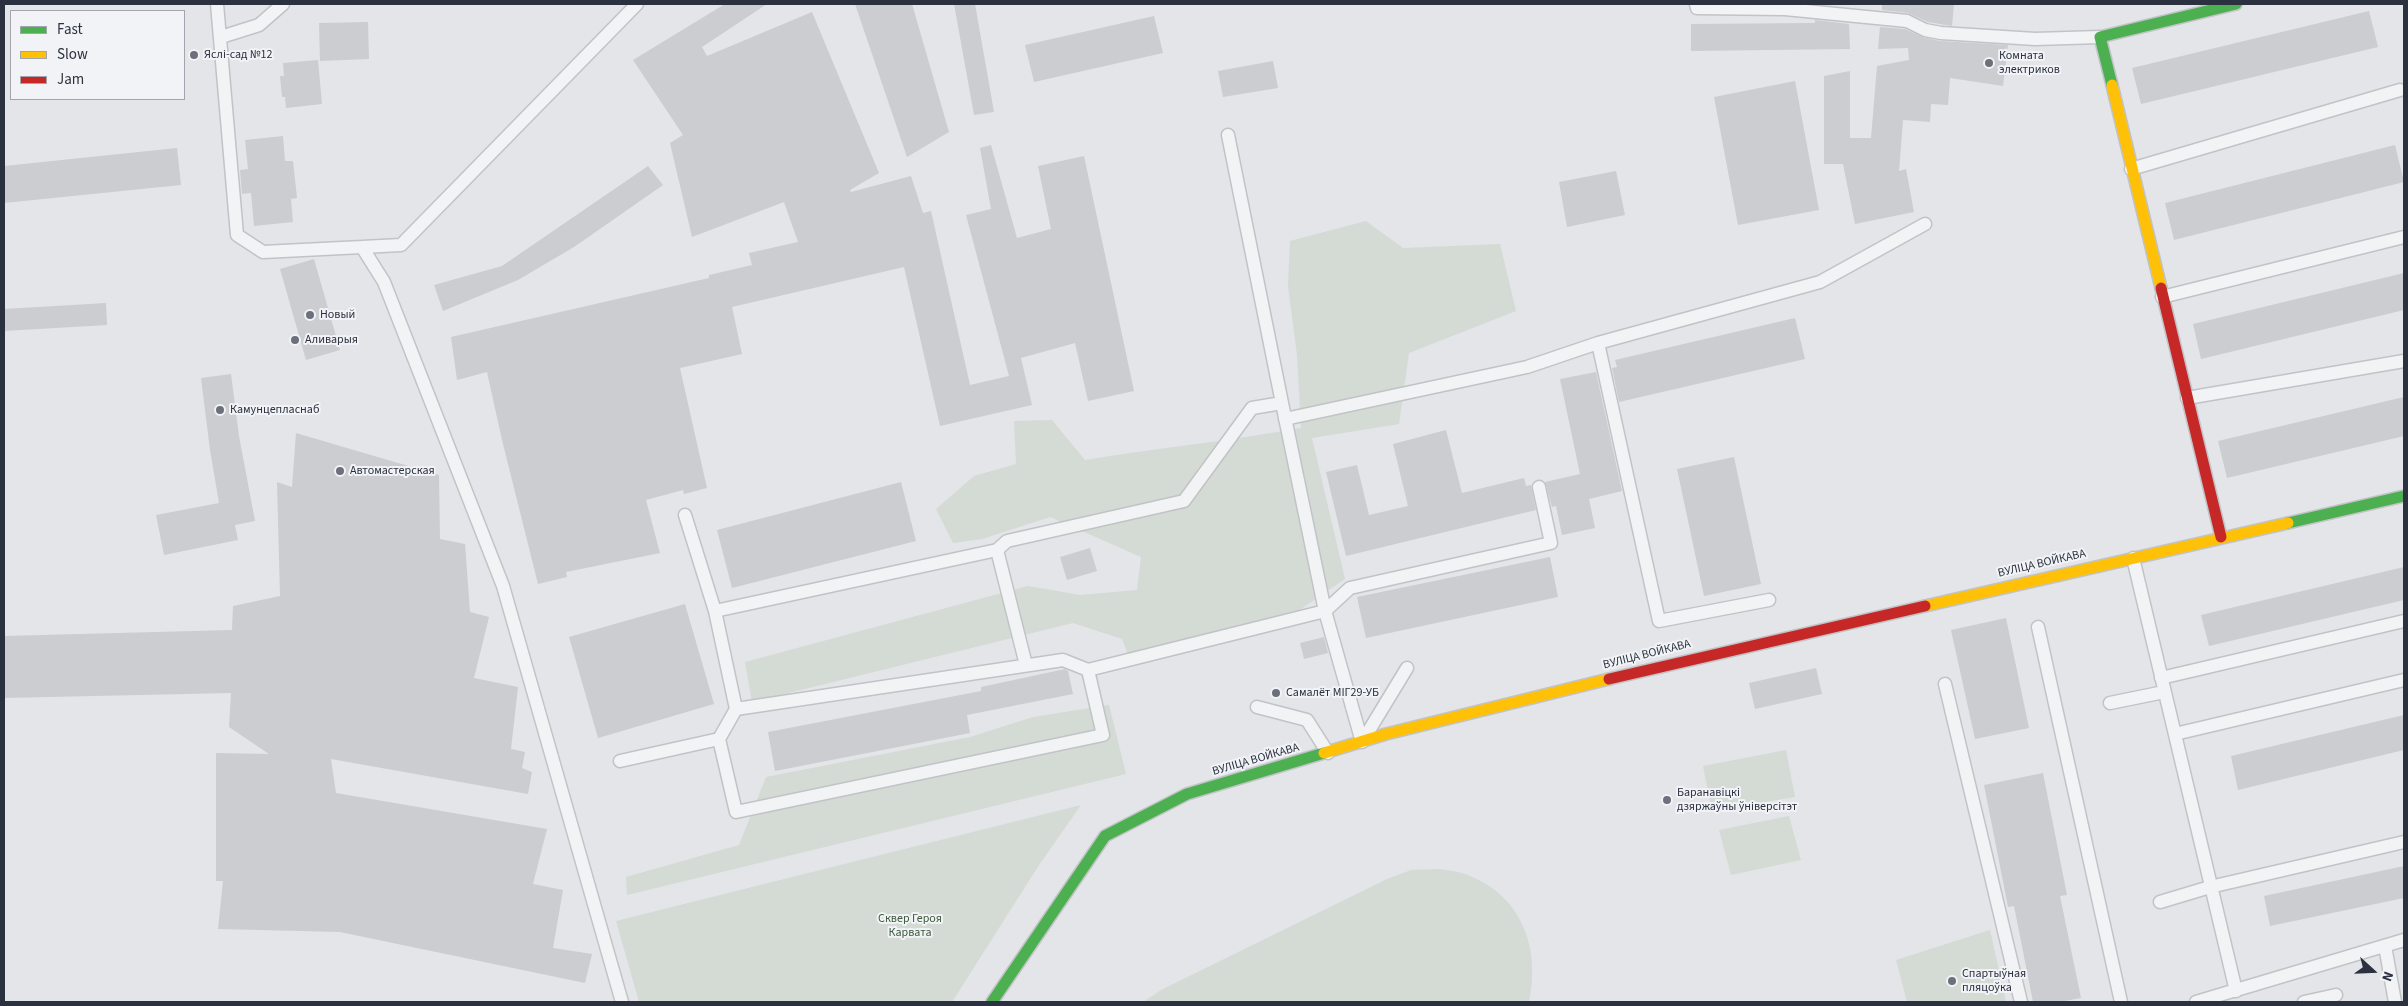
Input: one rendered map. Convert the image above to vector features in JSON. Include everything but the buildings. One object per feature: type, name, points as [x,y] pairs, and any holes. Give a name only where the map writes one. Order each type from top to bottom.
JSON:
[{"type":"main road","points":[[2220,537],[2100,37],[2236,4]]},
{"type":"main road","name":"ВУЛІЦА ВОЙКАВА","points":[[992,1002],[1105,836],[1187,794],[1362,742],[1661,666],[2404,496]]},
{"type":"lane","points":[[217,4],[237,235],[263,252],[401,245],[637,4]]},
{"type":"lane","points":[[221,37],[259,25],[284,4]]},
{"type":"lane","points":[[1696,4],[1697,8],[1785,9],[1907,21],[1925,30],[1941,33],[2035,39],[2100,37]]},
{"type":"lane","points":[[2131,168],[2400,90]]},
{"type":"lane","points":[[1228,135],[1325,611],[1362,742]]},
{"type":"lane","points":[[1285,419],[1527,367],[1598,343],[1820,282],[1925,224]]},
{"type":"lane","points":[[2162,297],[2404,237]]},
{"type":"lane","points":[[362,247],[384,282],[503,586],[622,1002]]},
{"type":"lane","points":[[1598,343],[1659,621],[1769,600]]},
{"type":"lane","points":[[2186,398],[2404,361]]},
{"type":"lane","points":[[715,611],[997,550],[1007,540],[1184,501],[1252,408],[1282,404]]},
{"type":"lane","points":[[736,709],[1063,660],[1088,670],[1325,611],[1350,588],[1551,543],[1539,487]]},
{"type":"lane","points":[[685,515],[715,611],[736,709],[719,739],[736,812],[1103,735],[1088,670]]},
{"type":"lane","points":[[997,550],[1026,665]]},
{"type":"lane","points":[[2133,558],[2236,991]]},
{"type":"lane","points":[[2161,678],[2404,621]]},
{"type":"lane","points":[[2038,627],[2121,1002]]},
{"type":"lane","points":[[1362,742],[1407,668]]},
{"type":"lane","points":[[2175,734],[2404,680]]},
{"type":"lane","points":[[1945,684],[2021,1002]]},
{"type":"lane","points":[[2110,703],[2164,692]]},
{"type":"lane","points":[[1257,707],[1307,720],[1328,753]]},
{"type":"lane","points":[[620,761],[719,739]]},
{"type":"lane","points":[[2160,902],[2210,887],[2404,842]]},
{"type":"lane","points":[[2196,1002],[2404,940]]},
{"type":"lane","points":[[2385,946],[2395,1002]]},
{"type":"lane","points":[[2304,1002],[2336,995]]},
{"type":"green space","points":[[1366,221],[1403,248],[1500,244],[1516,311],[1409,353],[1399,424],[1312,438],[1345,579],[1282,622],[1130,659],[1122,639],[1073,623],[752,702],[745,662],[1028,586],[1080,595],[1137,590],[1141,557],[1050,517],[982,539],[953,543],[936,509],[974,476],[1016,464],[1014,421],[1052,420],[1085,460],[1301,428],[1297,355],[1288,286],[1290,241]]},
{"type":"green space","points":[[1109,705],[1126,774],[627,895],[626,877],[739,845],[766,777],[970,737],[1033,717]]},
{"type":"green space","points":[[1786,750],[1795,797],[1712,811],[1703,766]]},
{"type":"green space","name":"Сквер Героя Карвата","points":[[1081,805],[1039,865],[952,1002],[639,1002],[616,921]]},
{"type":"green space","points":[[1789,816],[1801,860],[1731,875],[1719,830]]},
{"type":"green space","points":[[1438,869],[1462,873],[1484,883],[1500,895],[1513,909],[1529,943],[1532,962],[1532,982],[1529,1002],[1143,1002],[1161,990],[1387,879],[1411,870]]},
{"type":"green space","name":"Спартыўная пляцоўка","points":[[1990,930],[2006,1002],[1907,1002],[1896,960]]},
{"type":"traffic: fast","points":[[2112,85],[2100,37],[2236,4]]},
{"type":"traffic: fast","points":[[2288,523],[2404,496]]},
{"type":"traffic: fast","points":[[992,1002],[1105,836],[1187,794],[1324,753]]},
{"type":"traffic: slow","points":[[2112,85],[2161,288]]},
{"type":"traffic: slow","points":[[1925,606],[2288,523]]},
{"type":"traffic: slow","points":[[1324,753],[1386,734],[1609,679]]},
{"type":"traffic: jam","points":[[2161,288],[2221,537]]},
{"type":"traffic: jam","points":[[1609,679],[1925,606]]},
{"type":"place","name":"Яслі-сад №12","points":[[194,55]]},
{"type":"place","name":"Комната электриков","points":[[1989,63]]},
{"type":"place","name":"Новый","points":[[310,315]]},
{"type":"place","name":"Аливарыя","points":[[295,340]]},
{"type":"place","name":"Камунцепласнаб","points":[[220,410]]},
{"type":"place","name":"Автомастерская","points":[[340,471]]},
{"type":"place","name":"Самалёт МІГ29-УБ","points":[[1276,693]]},
{"type":"place","name":"Баранавіцкі дзяржаўны ўніверсітэт","points":[[1667,800]]},
{"type":"place","name":"Спартыўная пляцоўка","points":[[1952,981]]}]
